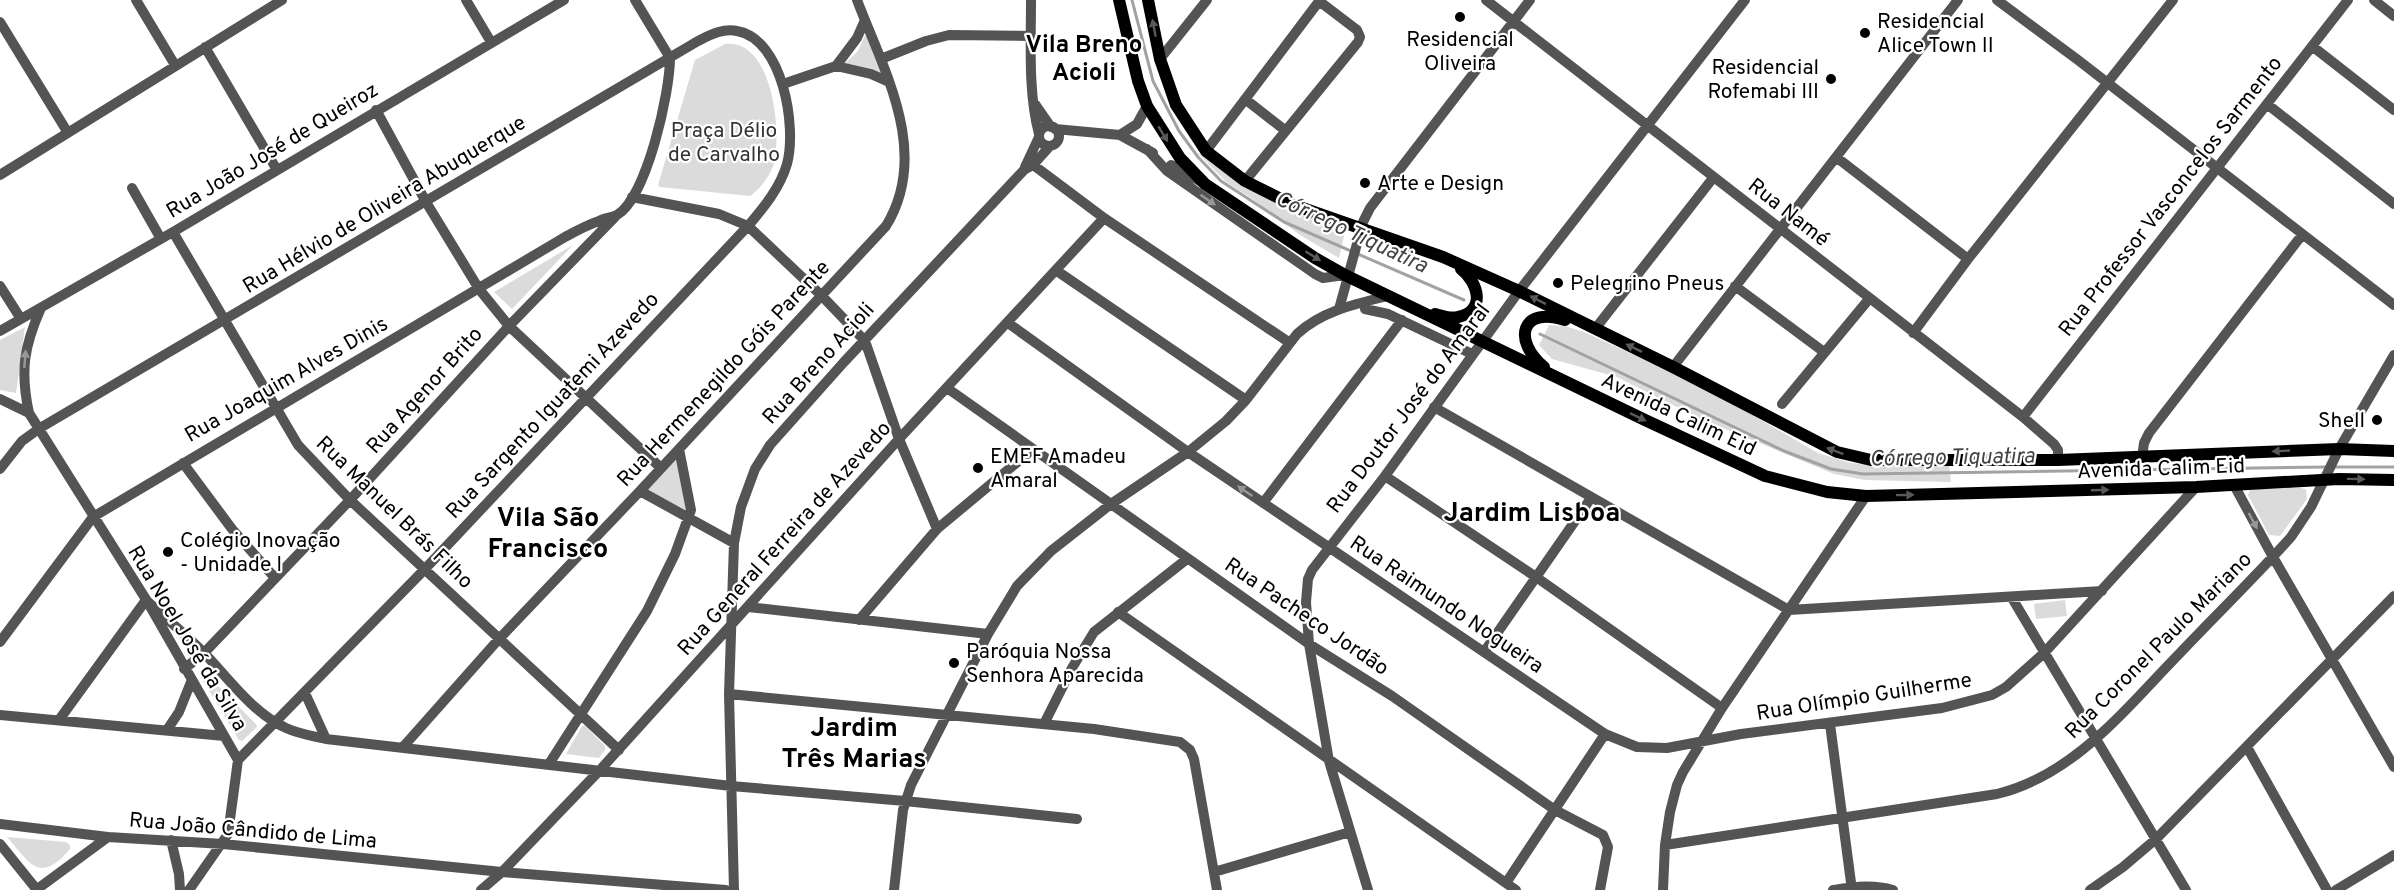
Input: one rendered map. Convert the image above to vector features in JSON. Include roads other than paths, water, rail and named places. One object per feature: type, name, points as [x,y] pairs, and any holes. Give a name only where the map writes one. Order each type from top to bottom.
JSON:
[{"type":"main road","name":"Avenida Calim Eid","points":[[1119,0],[1138,81],[1147,106],[1172,148],[1205,184],[1347,276],[1719,456],[1765,476],[1827,492],[1866,496],[2196,487],[2326,475],[2394,480]]},
{"type":"main road","name":"Avenida Calim Eid","points":[[1148,0],[1160,59],[1176,105],[1206,151],[1245,181],[1360,234],[1443,257],[1519,291],[1673,367],[1820,444],[1854,457],[1871,460],[2058,460],[2394,451]]},
{"type":"main road","points":[[1410,307],[1454,318],[1467,314],[1474,305],[1477,291],[1473,280],[1443,257]]},
{"type":"main road","points":[[1556,376],[1536,361],[1528,350],[1524,335],[1528,325],[1539,317],[1552,316],[1595,329]]},
{"type":"street","points":[[136,0],[175,65]]},
{"type":"street","points":[[0,175],[282,0]]},
{"type":"street","points":[[466,0],[491,42]]},
{"type":"street","name":"Rua João José de Queiroz","points":[[0,331],[173,232],[564,0]]},
{"type":"street","points":[[636,0],[670,58],[669,80],[660,122],[643,176],[632,197],[719,214],[748,226],[822,296],[865,341],[899,439],[936,529]]},
{"type":"street","name":"Rua Hermenegildo Góis Parente","points":[[403,747],[498,640],[886,226],[898,201],[904,171],[905,142],[889,82],[857,0]]},
{"type":"street","points":[[1031,0],[1032,87],[1039,136],[1043,144],[1053,144],[1087,132]]},
{"type":"street","points":[[1160,59],[1207,0]]},
{"type":"street","name":"Rua Namé","points":[[1486,0],[2023,417],[2054,444],[2058,450],[2058,460]]},
{"type":"street","points":[[1339,309],[1347,276],[1370,208],[1530,0]]},
{"type":"street","name":"Rua Doutor José do Amaral","points":[[1368,890],[1329,761],[1309,644],[1306,602],[1308,579],[1318,560],[1385,476],[1519,291],[1745,0]]},
{"type":"street","points":[[1673,367],[1958,0]]},
{"type":"street","points":[[1997,0],[2108,83],[2394,305]]},
{"type":"street","points":[[1913,333],[1968,259],[2173,0]]},
{"type":"street","name":"Rua Professor Vasconcelos Sarmento","points":[[2023,417],[2348,0]]},
{"type":"street","points":[[2374,0],[2394,16]]},
{"type":"street","points":[[1206,151],[1320,1],[1357,30],[1360,37],[1245,181]]},
{"type":"street","points":[[836,66],[857,38],[865,20]]},
{"type":"street","points":[[0,22],[68,133]]},
{"type":"street","name":"Rua Hélvio de Oliveira Abuquerque","points":[[0,469],[22,441],[40,428],[712,35],[736,31],[749,34],[759,42],[783,84]]},
{"type":"street","points":[[881,59],[926,41],[949,35],[1031,36]]},
{"type":"street","points":[[2312,46],[2394,110]]},
{"type":"street","points":[[205,47],[277,170]]},
{"type":"street","points":[[783,84],[836,66],[871,74],[889,82]]},
{"type":"street","name":"Rua Sargento Iguatemi Azevedo","points":[[276,722],[424,570],[748,226],[777,189],[787,163],[789,139],[783,84]]},
{"type":"street","points":[[1245,99],[1286,131]]},
{"type":"street","points":[[1035,104],[1059,135],[1053,144]]},
{"type":"street","points":[[2267,104],[2394,204]]},
{"type":"street","points":[[1120,135],[1137,124],[1147,106]]},
{"type":"street","points":[[376,110],[426,202],[479,289],[509,326],[661,468]]},
{"type":"street","points":[[1039,136],[1044,128],[1120,135],[1147,149],[1180,172],[1205,184]]},
{"type":"street","name":"Rua Breno Acioli","points":[[1028,165],[1039,136]]},
{"type":"street","name":"Rua Breno Acioli","points":[[734,890],[729,694],[734,543],[741,507],[755,469],[763,454],[865,341],[1028,165],[1053,144]]},
{"type":"street","points":[[1147,149],[1167,171],[1315,274],[1327,278],[1347,276]]},
{"type":"street","points":[[1836,157],[1968,259]]},
{"type":"street","points":[[1028,165],[1290,343]]},
{"type":"street","points":[[1595,329],[1713,178]]},
{"type":"street","points":[[132,188],[161,239]]},
{"type":"street","name":"Rua Joaquim Alves Dinis","points":[[0,642],[93,517],[565,237],[618,214],[632,197]]},
{"type":"street","name":"Rua Agenor Brito","points":[[184,669],[204,653],[351,500],[509,326],[618,214]]},
{"type":"street","name":"Rua General Ferreira de Azevedo","points":[[481,890],[493,886],[502,872],[619,750],[899,439],[1104,218]]},
{"type":"street","name":"Rua Manuel Brás Filho","points":[[173,232],[298,445],[424,570],[619,750]]},
{"type":"street","points":[[2142,458],[2144,442],[2149,433],[2302,235]]},
{"type":"street","points":[[1057,270],[1246,400]]},
{"type":"street","points":[[0,286],[21,319]]},
{"type":"street","points":[[1735,286],[1824,352]]},
{"type":"street","points":[[894,890],[905,801],[916,773],[988,634],[1017,585],[1035,565],[1111,504],[1188,452],[1222,425],[1246,400],[1290,343],[1307,325],[1339,309],[1388,296]]},
{"type":"street","points":[[1782,404],[1869,299]]},
{"type":"street","name":"Rua Noel José da Silva","points":[[41,308],[26,344],[24,388],[29,413],[146,600],[191,682],[238,760],[233,785],[231,824],[223,844],[189,890]]},
{"type":"street","points":[[1365,309],[1377,310],[1402,320],[1472,354]]},
{"type":"street","points":[[1263,503],[1402,320]]},
{"type":"street","name":"Rua Raimundo Nogueira","points":[[1008,323],[1188,452],[1605,734],[1622,742],[1652,749],[1702,740]]},
{"type":"street","name":"Rua Coronel Paulo Mariano","points":[[1665,845],[1844,819],[2018,789],[2042,778],[2095,740],[2272,557],[2302,522],[2337,453],[2394,355]]},
{"type":"street","name":"Rua Pacheco Jordão","points":[[947,388],[1309,644],[1392,696],[1555,810],[1603,835],[1607,839],[1608,847],[1600,890]]},
{"type":"street","name":"Rua Noel José da Silva","points":[[0,399],[29,413]]},
{"type":"street","points":[[1434,407],[1789,610],[2102,591]]},
{"type":"street","points":[[549,764],[647,611],[690,519],[691,503],[679,449]]},
{"type":"street","points":[[859,620],[936,529],[1033,449]]},
{"type":"street","points":[[183,463],[232,529],[275,578]]},
{"type":"street","points":[[1385,476],[1536,577],[1722,708]]},
{"type":"street","points":[[2234,485],[2272,557],[2393,764]]},
{"type":"street","name":"Rua Olímpio Guilherme","points":[[1702,740],[1942,708],[1992,696],[2006,687],[2044,653],[2196,487]]},
{"type":"street","points":[[640,491],[734,543]]},
{"type":"street","points":[[1663,890],[1665,845],[1677,785],[1722,708],[1866,496]]},
{"type":"street","points":[[1484,651],[1591,498]]},
{"type":"street","points":[[1044,724],[1088,640],[1102,625],[1187,559]]},
{"type":"street","points":[[2090,890],[2123,867],[2156,839],[2333,661],[2394,596]]},
{"type":"street","points":[[2012,598],[2186,890]]},
{"type":"street","points":[[59,720],[146,600],[204,653],[235,688],[276,722],[290,730],[326,739],[732,786],[1077,819]]},
{"type":"street","points":[[748,607],[988,634]]},
{"type":"street","points":[[1118,612],[1516,890]]},
{"type":"street","points":[[167,730],[179,712],[191,682]]},
{"type":"street","points":[[305,693],[326,739]]},
{"type":"street","points":[[729,694],[1044,724],[1180,742],[1190,750],[1194,759],[1217,890]]},
{"type":"street","points":[[0,715],[224,736]]},
{"type":"street","points":[[238,760],[276,722]]},
{"type":"street","points":[[1830,724],[1852,889]]},
{"type":"street","points":[[1506,883],[1605,734]]},
{"type":"street","points":[[2247,747],[2327,890]]},
{"type":"street","name":"Rua João Cândido de Lima","points":[[0,825],[108,837],[223,844],[502,872],[726,890]]},
{"type":"street","points":[[1214,872],[1350,832]]},
{"type":"street","points":[[0,844],[37,890],[108,837]]},
{"type":"street","points":[[171,840],[179,874],[180,890]]},
{"type":"street","points":[[2336,890],[2394,855]]},
{"type":"street","points":[[1833,890],[1880,886],[1893,890]]},
{"type":"waterway","name":"Córrego Tiquatira","points":[[1132,0],[1153,81],[1179,131],[1198,157],[1221,181],[1284,222],[1464,300]]},
{"type":"waterway","name":"Córrego Tiquatira","points":[[1540,334],[1784,451],[1831,469],[1863,474],[2327,467]]},
{"type":"waterway","name":"Córrego Tiquatira","points":[[2334,467],[2394,467]]},
{"type":"place","name":"Residencial Oliveira","points":[[1460,17]]},
{"type":"place","name":"Residencial Alice Town II","points":[[1865,33]]},
{"type":"place","name":"Residencial Rofemabi III","points":[[1831,79]]},
{"type":"place","name":"Arte e Design","points":[[1365,183]]},
{"type":"place","name":"Pelegrino Pneus","points":[[1558,283]]},
{"type":"place","name":"Shell","points":[[2377,420]]},
{"type":"place","name":"EMEF Amadeu Amaral","points":[[978,468]]},
{"type":"place","name":"Colégio Inovação - Unidade I","points":[[168,552]]},
{"type":"place","name":"Paróquia Nossa Senhora Aparecida","points":[[954,663]]},
{"type":"district","name":"Vila Breno Acioli","points":[[1084,58]]},
{"type":"district","name":"Jardim Lisboa","points":[[1532,512]]},
{"type":"district","name":"Vila São Francisco","points":[[548,532]]},
{"type":"district","name":"Jardim Três Marias","points":[[854,742]]},
{"type":"park label","name":"Praça Délio de Carvalho","points":[[724,142]]}]
